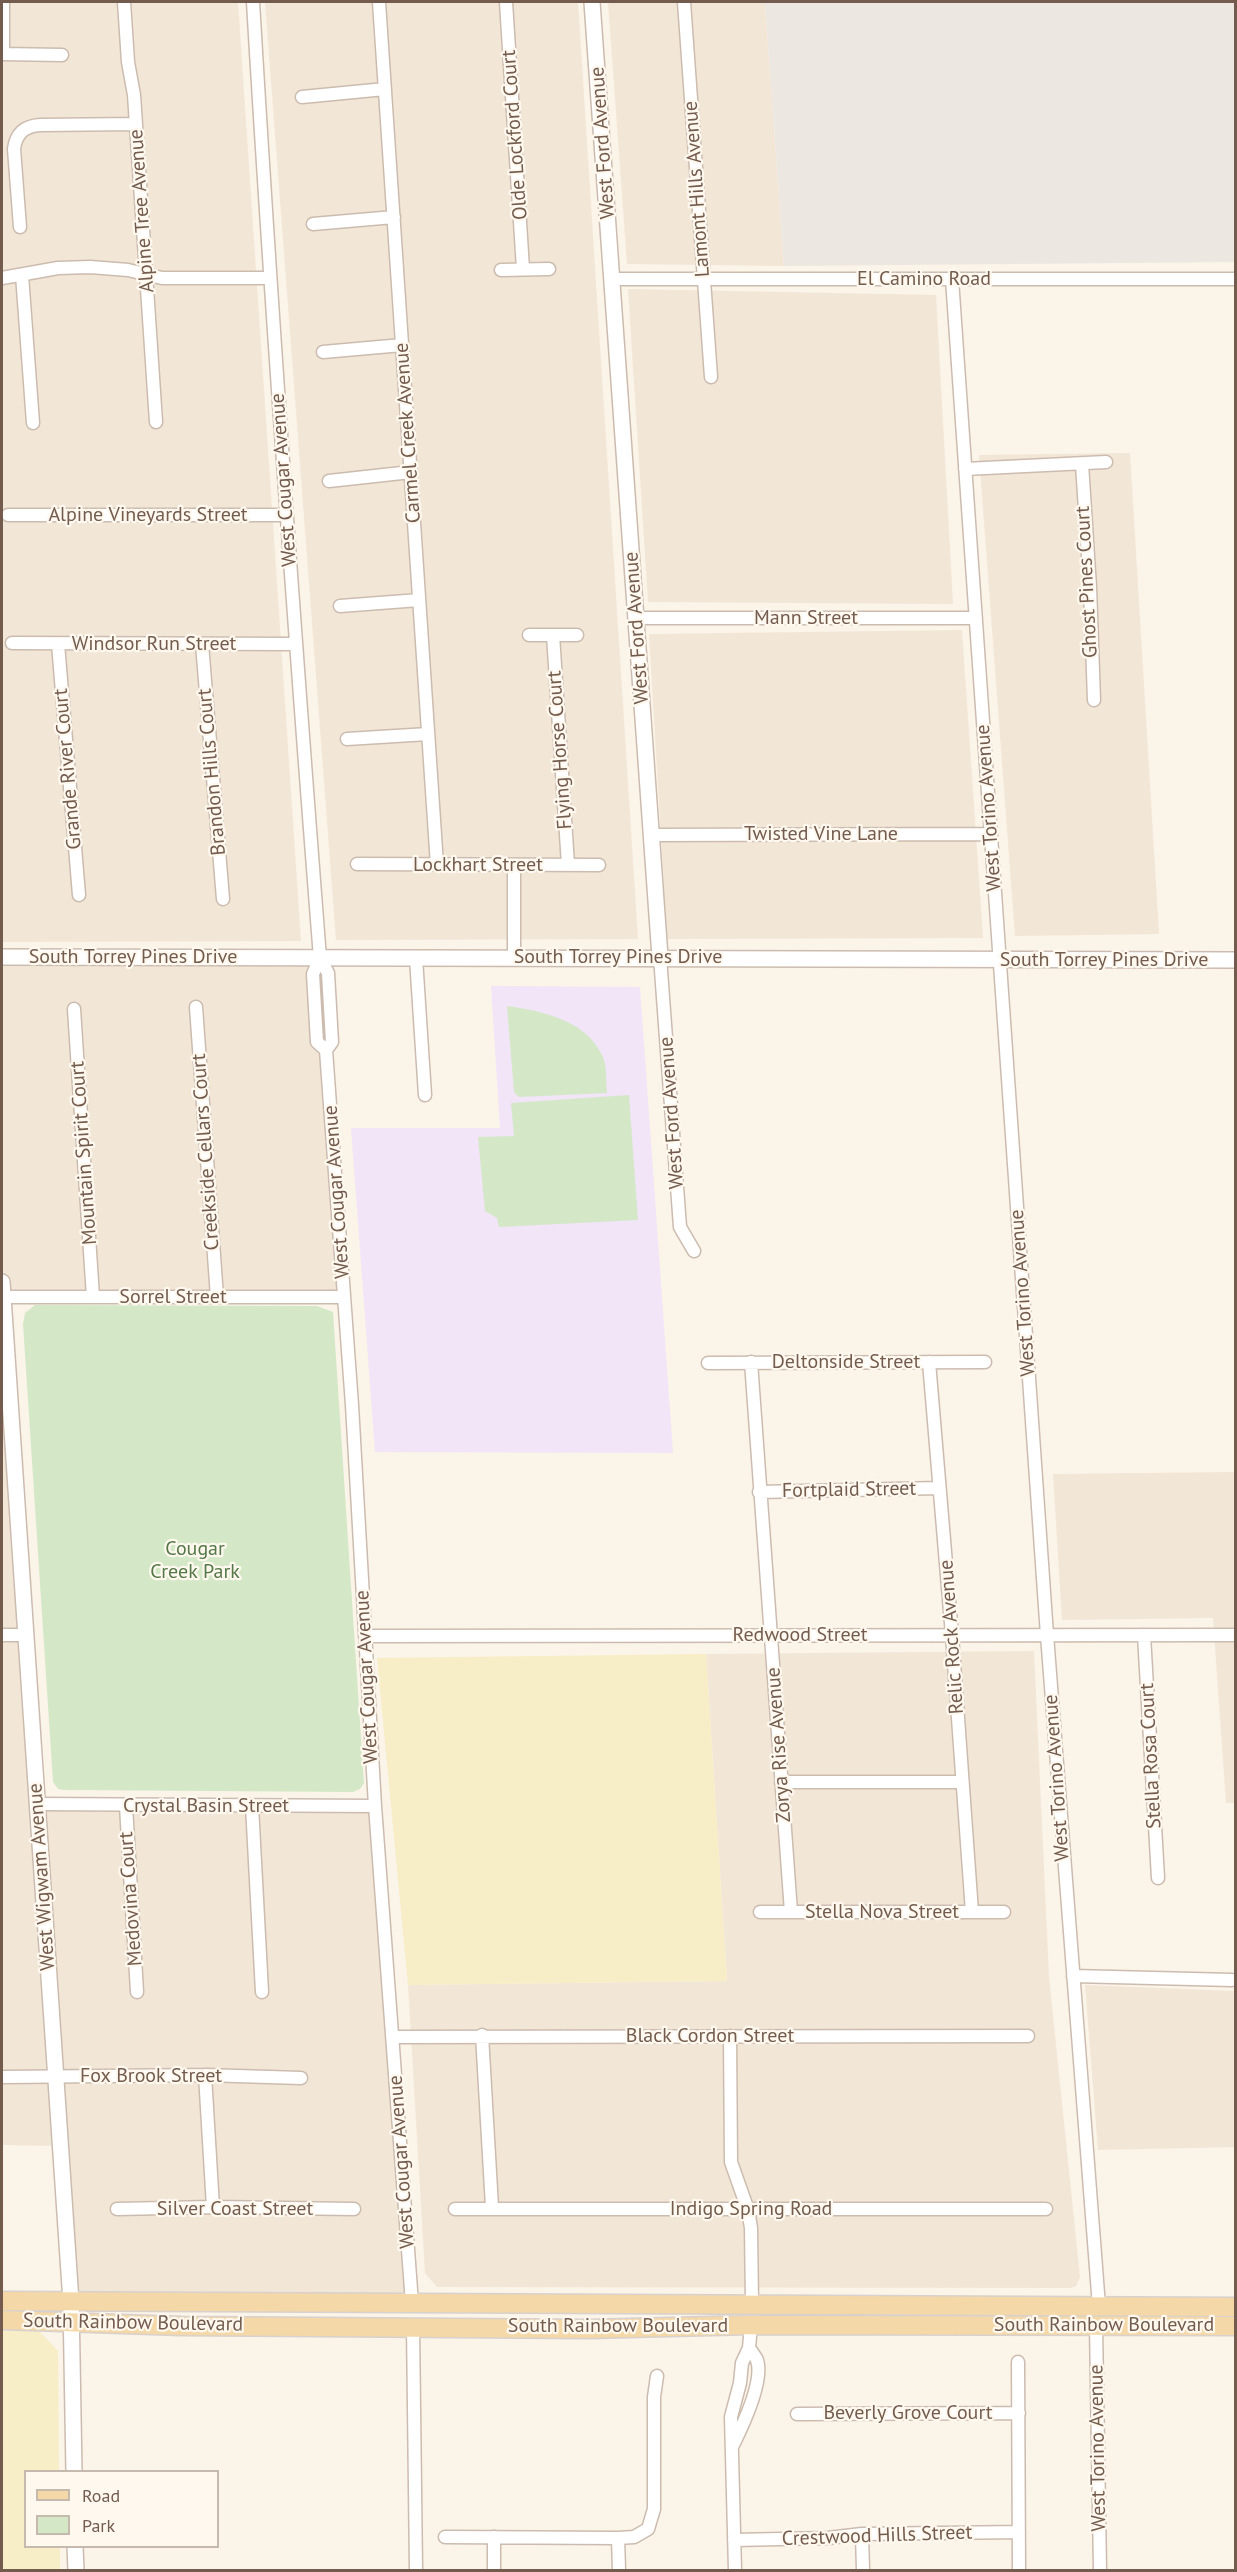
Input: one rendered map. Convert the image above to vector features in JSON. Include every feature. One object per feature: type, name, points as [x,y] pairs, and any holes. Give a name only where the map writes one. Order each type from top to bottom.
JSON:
[{"type":"main road","name":"South Rainbow Boulevard","points":[[2,2301],[1236,2307]]},
{"type":"main road","points":[[311,2326],[336,2314],[404,2311],[412,2303]]},
{"type":"main road","points":[[413,2326],[435,2314],[506,2313],[523,2304]]},
{"type":"main road","points":[[664,2327],[687,2316],[740,2313],[752,2304]]},
{"type":"main road","points":[[751,2325],[766,2315],[818,2314],[854,2305]]},
{"type":"main road","points":[[1026,2325],[1041,2316],[1077,2314],[1099,2306]]},
{"type":"main road","points":[[1096,2325],[1131,2314],[1184,2314],[1210,2306]]},
{"type":"main road","name":"South Rainbow Boulevard","points":[[2,2320],[182,2326],[589,2329],[751,2325],[1236,2326]]},
{"type":"street","points":[[3,2],[2,54],[62,55]]},
{"type":"street","name":"Alpine Tree Avenue","points":[[124,2],[128,62],[134,94],[156,422]]},
{"type":"street","name":"West Cougar Avenue","points":[[253,2],[269,278],[320,958],[313,974],[317,1042],[327,1050],[375,1806],[412,2303]]},
{"type":"street","name":"Carmel Creek Avenue","points":[[379,2],[437,864]]},
{"type":"street","name":"Olde Lockford Court","points":[[506,2],[523,269]]},
{"type":"street","name":"West Ford Avenue","points":[[592,2],[680,1227],[694,1251]]},
{"type":"street","name":"Lamont Hills Avenue","points":[[684,2],[711,377]]},
{"type":"street","points":[[302,97],[385,89]]},
{"type":"street","points":[[20,227],[14,149],[15,141],[23,130],[40,124],[136,124]]},
{"type":"street","points":[[313,224],[394,217]]},
{"type":"street","points":[[2,278],[58,268],[90,267],[128,270],[162,278],[269,278]]},
{"type":"street","points":[[501,270],[549,269]]},
{"type":"street","points":[[22,275],[33,423]]},
{"type":"street","name":"El Camino Road","points":[[613,279],[1236,279]]},
{"type":"street","name":"West Torino Avenue","points":[[952,279],[1047,1635],[1099,2306]]},
{"type":"street","points":[[323,352],[402,345]]},
{"type":"street","points":[[965,470],[1106,462]]},
{"type":"street","name":"Ghost Pines Court","points":[[1082,464],[1094,700]]},
{"type":"street","points":[[329,481],[411,472]]},
{"type":"street","name":"Alpine Vineyards Street","points":[[8,515],[287,515]]},
{"type":"street","points":[[340,606],[419,600]]},
{"type":"street","name":"Mann Street","points":[[636,618],[976,618]]},
{"type":"street","points":[[529,635],[577,635]]},
{"type":"street","name":"Flying Horse Court","points":[[553,635],[568,866]]},
{"type":"street","name":"Windsor Run Street","points":[[12,643],[296,644]]},
{"type":"street","name":"Grande River Court","points":[[58,644],[79,895]]},
{"type":"street","name":"Brandon Hills Court","points":[[202,644],[223,899]]},
{"type":"street","points":[[347,739],[428,734]]},
{"type":"street","name":"Twisted Vine Lane","points":[[651,835],[991,834]]},
{"type":"street","name":"Lockhart Street","points":[[357,864],[599,865]]},
{"type":"street","points":[[514,866],[514,957]]},
{"type":"street","name":"South Torrey Pines Drive","points":[[2,957],[1236,960]]},
{"type":"street","points":[[416,958],[425,1095]]},
{"type":"street","name":"Creekside Cellars Court","points":[[196,1007],[217,1297]]},
{"type":"street","name":"Mountain Spirit Court","points":[[74,1009],[93,1297]]},
{"type":"street","name":"Sorrel Street","points":[[2,1289],[93,1297],[344,1297]]},
{"type":"street","name":"West Wigwam Avenue","points":[[2,1289],[71,2302],[74,2470]]},
{"type":"street","name":"Zorya Rise Avenue","points":[[751,1362],[791,1912]]},
{"type":"street","name":"Relic Rock Avenue","points":[[929,1362],[972,1912]]},
{"type":"street","name":"Deltonside Street","points":[[708,1363],[985,1362]]},
{"type":"street","name":"Fortplaid Street","points":[[759,1492],[939,1488]]},
{"type":"street","points":[[2,1635],[25,1635]]},
{"type":"street","name":"Stella Rosa Court","points":[[1144,1635],[1158,1878]]},
{"type":"street","name":"Redwood Street","points":[[365,1636],[1236,1635]]},
{"type":"street","points":[[782,1782],[962,1782]]},
{"type":"street","name":"Crystal Basin Street","points":[[37,1804],[375,1806]]},
{"type":"street","name":"Medovina Court","points":[[126,1806],[137,1992]]},
{"type":"street","points":[[252,1806],[262,1992]]},
{"type":"street","name":"Stella Nova Street","points":[[760,1912],[1004,1912]]},
{"type":"street","points":[[1072,1976],[1232,1980]]},
{"type":"street","points":[[482,2035],[492,2207]]},
{"type":"street","name":"Black Cordon Street","points":[[392,2037],[482,2035],[1028,2036]]},
{"type":"street","points":[[729,2036],[731,2162],[748,2210],[752,2304]]},
{"type":"street","points":[[205,2075],[213,2207]]},
{"type":"street","name":"Fox Brook Street","points":[[2,2077],[205,2075],[301,2078]]},
{"type":"street","name":"Silver Coast Street","points":[[117,2209],[213,2207],[354,2209]]},
{"type":"street","name":"Indigo Spring Road","points":[[455,2209],[492,2207],[748,2210],[1046,2209]]},
{"type":"street","points":[[735,2571],[731,2417],[740,2383],[742,2362],[749,2348],[751,2325]]},
{"type":"street","name":"West Torino Avenue","points":[[1096,2325],[1100,2571]]},
{"type":"street","points":[[413,2326],[416,2571]]},
{"type":"street","points":[[1018,2362],[1019,2571]]},
{"type":"street","points":[[445,2537],[618,2538],[634,2537],[648,2529],[654,2509],[654,2397],[657,2376]]},
{"type":"street","name":"Beverly Grove Court","points":[[797,2414],[1018,2413]]},
{"type":"street","name":"Crestwood Hills Street","points":[[734,2540],[828,2538],[862,2534],[1019,2532]]},
{"type":"street","points":[[862,2534],[863,2571]]},
{"type":"street","points":[[494,2537],[494,2571]]},
{"type":"street","points":[[618,2538],[619,2571]]},
{"type":"street","points":[[75,2548],[76,2571]]},
{"type":"shaded area","points":[[2,2],[238,2],[301,941],[2,942]]},
{"type":"shaded area","points":[[265,2],[578,2],[638,939],[336,940]]},
{"type":"shaded area","points":[[608,2],[765,2],[784,266],[627,264]]},
{"type":"shaded area","points":[[765,2],[1235,2],[1235,262],[784,266]]},
{"type":"shaded area","points":[[628,289],[936,295],[953,604],[648,602]]},
{"type":"shaded area","points":[[1130,453],[1159,934],[1015,936],[979,455]]},
{"type":"shaded area","points":[[962,630],[983,938],[667,939],[649,634]]},
{"type":"shaded area","points":[[2,957],[320,958],[344,1297],[3,1297],[37,1804],[375,1806],[412,2303],[71,2302],[60,2146],[2,2145]]},
{"type":"shaded area","points":[[491,986],[640,987],[673,1453],[375,1452],[351,1128],[500,1128]]},
{"type":"shaded area","points":[[1235,1472],[1235,1803],[1226,1803],[1213,1618],[1062,1620],[1053,1474]]},
{"type":"shaded area","points":[[1034,1651],[1049,1977],[1080,2277],[1076,2286],[1070,2288],[437,2287],[425,2273],[408,1985],[727,1981],[706,1654]]},
{"type":"shaded area","points":[[1085,1985],[1235,1991],[1235,2147],[1098,2150]]},
{"type":"green space","points":[[507,1006],[535,1011],[564,1020],[588,1036],[604,1060],[607,1093],[519,1097],[514,1092]]},
{"type":"green space","points":[[629,1095],[638,1220],[499,1227],[497,1218],[485,1211],[478,1137],[514,1136],[511,1103]]},
{"type":"green space","name":"Cougar Creek Park","points":[[35,1305],[317,1306],[333,1312],[364,1783],[360,1789],[353,1792],[65,1790],[58,1789],[53,1782],[23,1324],[25,1313]]},
{"type":"sand","points":[[706,1654],[727,1981],[408,1985],[377,1658]]},
{"type":"sand","points":[[2,2331],[39,2331],[58,2351],[59,2470],[24,2470],[24,2548],[60,2548],[60,2570],[2,2570]]}]
